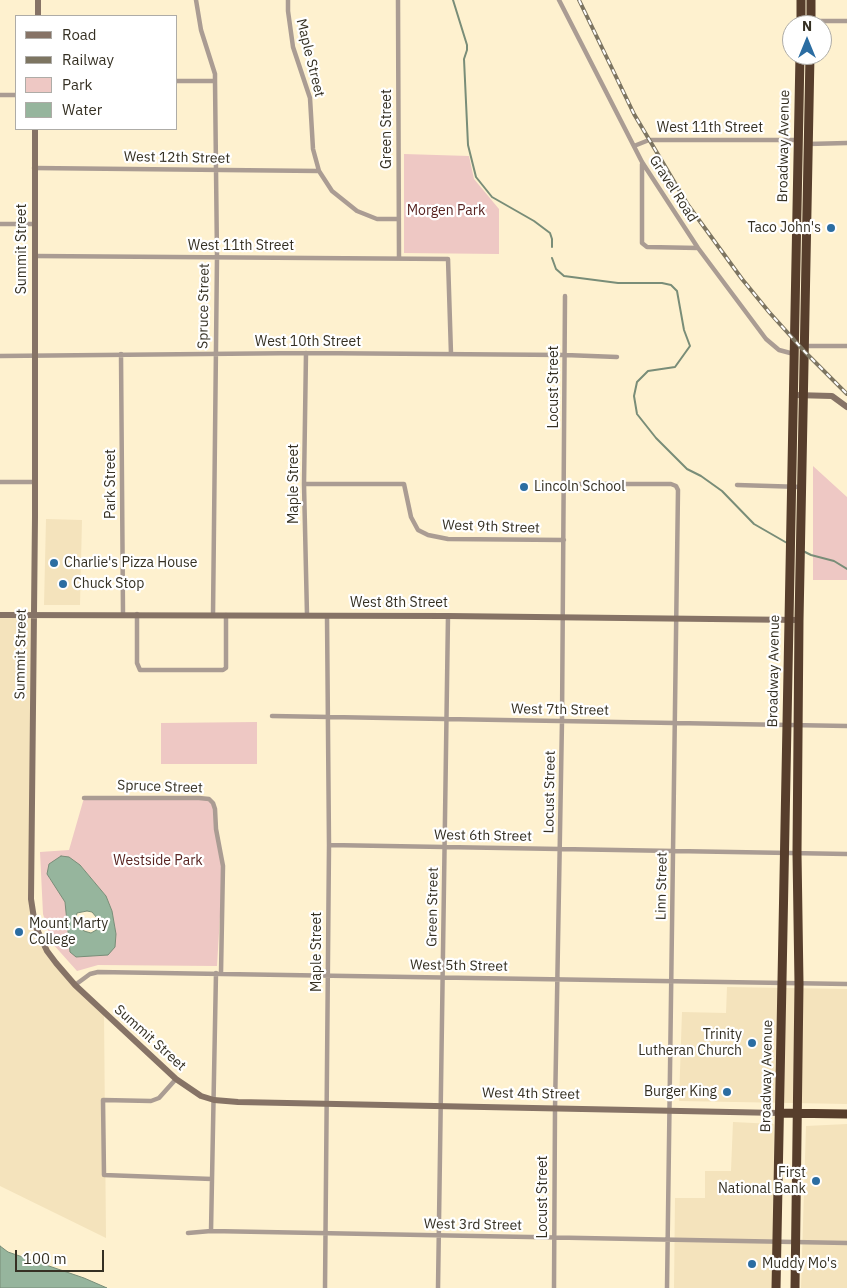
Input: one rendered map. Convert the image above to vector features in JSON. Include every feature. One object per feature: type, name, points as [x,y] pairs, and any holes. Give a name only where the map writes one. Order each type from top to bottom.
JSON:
[{"type":"highway","points":[[801,0],[801,15]]},
{"type":"highway","points":[[811,0],[811,15]]},
{"type":"highway","name":"Broadway Avenue","points":[[776,1288],[800,65]]},
{"type":"highway","name":"Broadway Avenue","points":[[795,1288],[799,984],[797,853],[799,620],[806,346],[810,65]]},
{"type":"highway","name":"West 4th Street","points":[[779,1113],[847,1114]]},
{"type":"street","points":[[38,0],[38,15]]},
{"type":"street","name":"Spruce Street","points":[[196,0],[200,30],[215,74],[217,257],[213,615]]},
{"type":"street","name":"Maple Street","points":[[288,0],[290,33],[293,47],[310,98],[313,149],[319,171],[332,191],[356,211],[377,219],[399,219]]},
{"type":"street","name":"Green Street","points":[[398,0],[399,258]]},
{"type":"street","name":"Gravel Road","points":[[559,0],[642,162],[698,248],[766,339],[779,350],[805,355]]},
{"type":"street","points":[[832,22],[847,21]]},
{"type":"street","points":[[178,81],[215,81]]},
{"type":"street","points":[[0,95],[15,95]]},
{"type":"street","name":"Summit Street","points":[[35,130],[35,482],[31,899],[35,925],[47,951],[75,985],[176,1079],[201,1096],[214,1100]]},
{"type":"street","name":"West 11th Street","points":[[634,146],[648,140],[798,139],[809,144],[847,143]]},
{"type":"street","points":[[642,162],[642,243],[647,247],[698,248]]},
{"type":"street","name":"West 12th Street","points":[[34,168],[319,171]]},
{"type":"street","points":[[0,224],[34,224]]},
{"type":"street","name":"West 11th Street","points":[[35,256],[448,259],[451,354]]},
{"type":"street","name":"Locust Street","points":[[554,1288],[554,1109],[558,979],[565,484],[565,296]]},
{"type":"street","points":[[806,346],[847,346]]},
{"type":"street","name":"West 10th Street","points":[[0,356],[121,354],[565,354],[617,356]]},
{"type":"street","name":"Park Street","points":[[121,354],[123,614]]},
{"type":"street","name":"Maple Street","points":[[306,354],[304,484],[307,615]]},
{"type":"street","points":[[794,395],[832,396],[847,407]]},
{"type":"street","points":[[0,482],[35,482]]},
{"type":"street","name":"West 9th Street","points":[[304,484],[404,484],[411,518],[418,530],[428,535],[448,539],[564,540]]},
{"type":"street","name":"Linn Street","points":[[565,484],[670,484],[676,486],[678,490],[667,1288]]},
{"type":"street","points":[[737,485],[802,487]]},
{"type":"street","points":[[137,614],[137,663],[140,670],[223,670],[226,668],[226,615]]},
{"type":"street","name":"West 8th Street","points":[[0,615],[307,615],[799,620]]},
{"type":"street","name":"Maple Street","points":[[325,1288],[328,976],[327,616]]},
{"type":"street","name":"Green Street","points":[[438,1288],[448,719],[448,616]]},
{"type":"street","name":"West 7th Street","points":[[272,716],[847,726]]},
{"type":"street","name":"Spruce Street","points":[[84,798],[199,798],[209,800],[213,804],[223,866],[211,1231]]},
{"type":"street","name":"West 6th Street","points":[[328,845],[847,854]]},
{"type":"street","name":"West 5th Street","points":[[75,985],[90,974],[98,972],[847,984]]},
{"type":"street","points":[[176,1079],[159,1098],[151,1101],[102,1100],[104,1175],[212,1179]]},
{"type":"street","name":"West 4th Street","points":[[214,1100],[442,1107],[779,1113]]},
{"type":"street","name":"West 3rd Street","points":[[188,1233],[211,1231],[847,1243]]},
{"type":"shaded area","points":[[46,519],[82,520],[80,605],[44,605]]},
{"type":"shaded area","name":"Mount Marty College","points":[[34,614],[31,899],[35,925],[47,951],[104,1013],[106,1238],[0,1186],[0,615]]},
{"type":"shaded area","points":[[727,987],[847,989],[847,1104],[679,1101],[682,1012],[726,1013]]},
{"type":"shaded area","points":[[733,1122],[774,1124],[773,1288],[674,1288],[675,1198],[705,1198],[705,1171],[731,1171]]},
{"type":"shaded area","points":[[847,1124],[847,1288],[801,1288],[806,1126]]},
{"type":"green space","name":"Morgen Park","points":[[404,154],[469,156],[474,179],[499,209],[499,254],[404,253]]},
{"type":"green space","points":[[813,466],[847,497],[847,580],[813,580]]},
{"type":"green space","points":[[257,722],[257,764],[161,764],[161,723]]},
{"type":"green space","name":"Westside Park","points":[[84,798],[209,799],[215,809],[223,866],[217,966],[98,965],[77,971],[52,943],[43,914],[40,852],[69,850]],"holes":[[[80,865],[106,896],[112,911],[116,934],[68,948],[65,902],[49,878]]]},
{"type":"water","points":[[61,856],[69,857],[80,865],[106,896],[112,911],[116,934],[115,947],[108,955],[76,957],[70,952],[65,902],[47,874],[49,864]],"holes":[[[92,912],[97,918],[98,929],[91,933],[84,931],[76,918],[77,913]]]},
{"type":"water","points":[[0,1246],[8,1252],[84,1278],[107,1288],[0,1288]]},
{"type":"waterway","points":[[453,0],[467,45],[464,59],[468,145],[476,177],[492,197],[534,221],[550,233],[552,247]]},
{"type":"waterway","points":[[552,258],[556,269],[564,276],[618,283],[662,283],[671,285],[677,291],[684,330],[690,346],[675,367],[648,371],[637,382],[634,396],[637,414],[656,438],[687,469],[701,476],[722,491],[754,524],[787,543]]},
{"type":"waterway","points":[[803,551],[834,561],[847,569]]},
{"type":"railway","points":[[579,0],[634,114],[688,205],[742,279],[769,312],[847,394]]},
{"type":"place","name":"Taco John's","points":[[831,228]]},
{"type":"place","name":"Lincoln School","points":[[524,487]]},
{"type":"place","name":"Charlie's Pizza House","points":[[54,563]]},
{"type":"place","name":"Chuck Stop","points":[[63,584]]},
{"type":"place","name":"Mount Marty College","points":[[19,932]]},
{"type":"place","name":"Trinity Lutheran Church","points":[[752,1043]]},
{"type":"place","name":"Burger King","points":[[727,1092]]},
{"type":"place","name":"First National Bank","points":[[816,1181]]},
{"type":"place","name":"Muddy Mo's","points":[[752,1264]]}]
